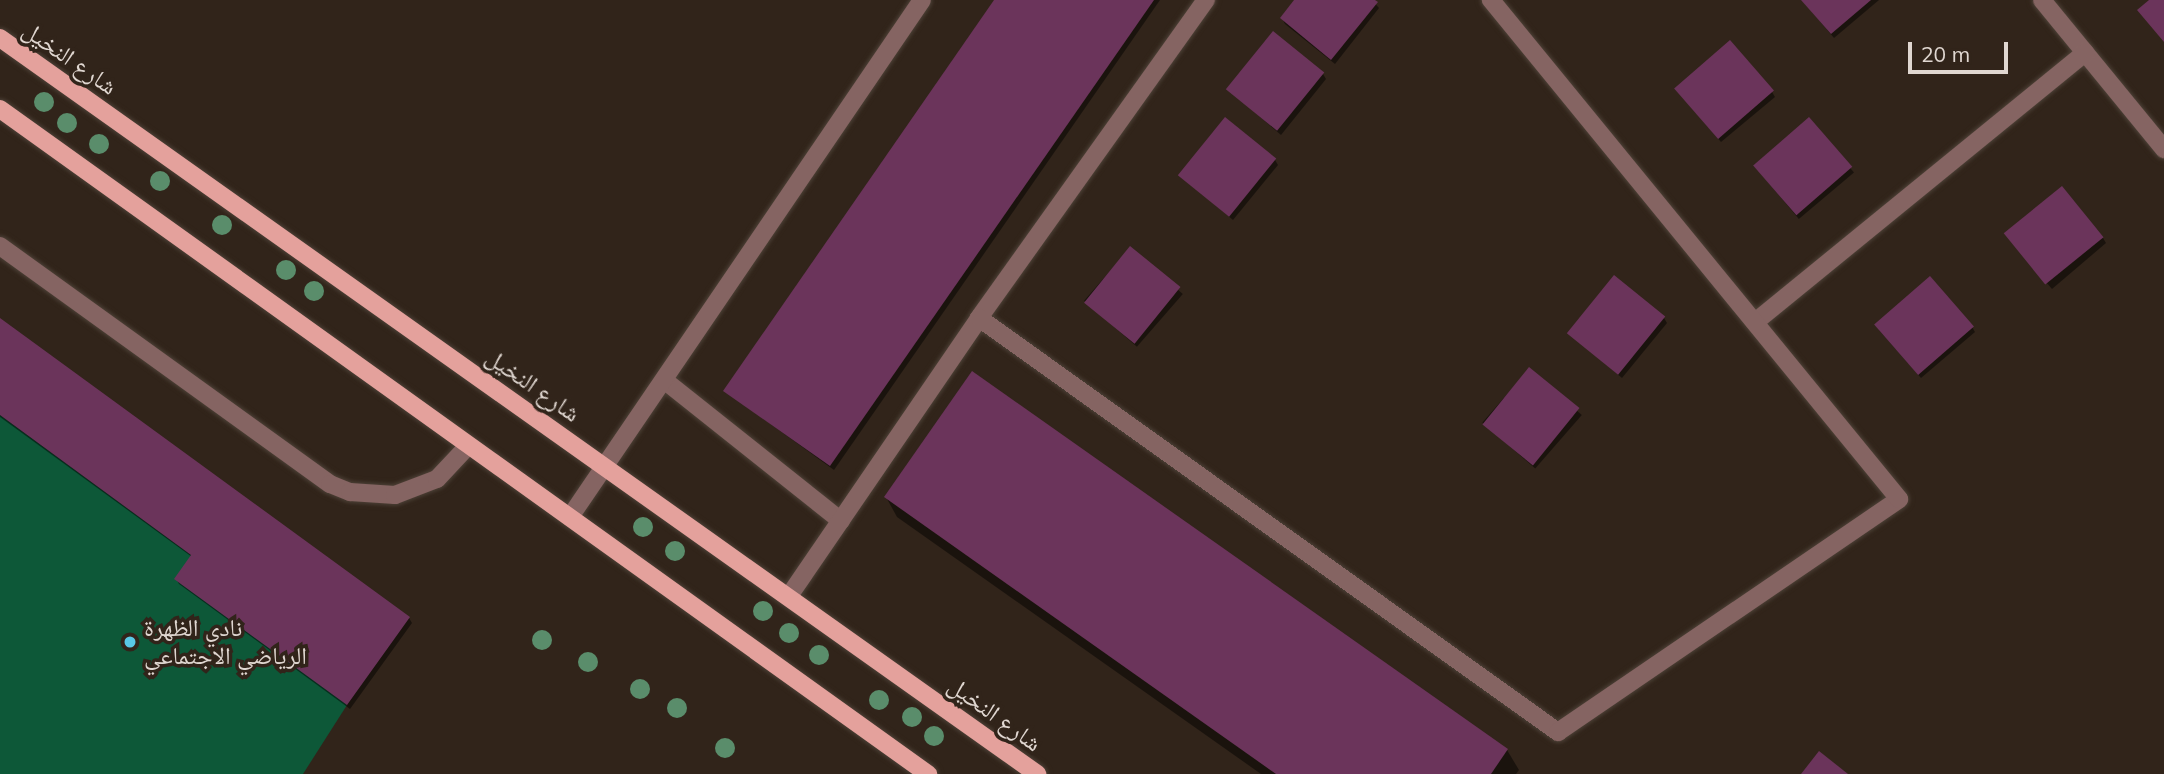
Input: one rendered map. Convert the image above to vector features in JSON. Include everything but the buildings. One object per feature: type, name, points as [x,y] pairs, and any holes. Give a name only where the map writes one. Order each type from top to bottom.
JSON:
[{"type":"main road","name":"شارع النخيل","points":[[0,38],[1037,774]]},
{"type":"main road","points":[[0,108],[928,774]]},
{"type":"street","points":[[570,517],[922,0]]},
{"type":"street","points":[[789,596],[979,318],[1206,0]]},
{"type":"street","points":[[979,318],[1558,732],[1899,499],[1491,0]]},
{"type":"street","points":[[2042,0],[2164,149]]},
{"type":"street","points":[[1755,322],[2085,53]]},
{"type":"street","points":[[0,246],[330,484],[350,492],[395,495],[437,478],[468,446]]},
{"type":"street","points":[[664,380],[841,521]]},
{"type":"green space","name":"نادي الظهرة الرياضي الاجتماعي","points":[[0,415],[191,555],[347,705],[303,774],[0,774]]},
{"type":"place","name":"نادي الظهرة الرياضي الاجتماعي","points":[[130,642]]}]
